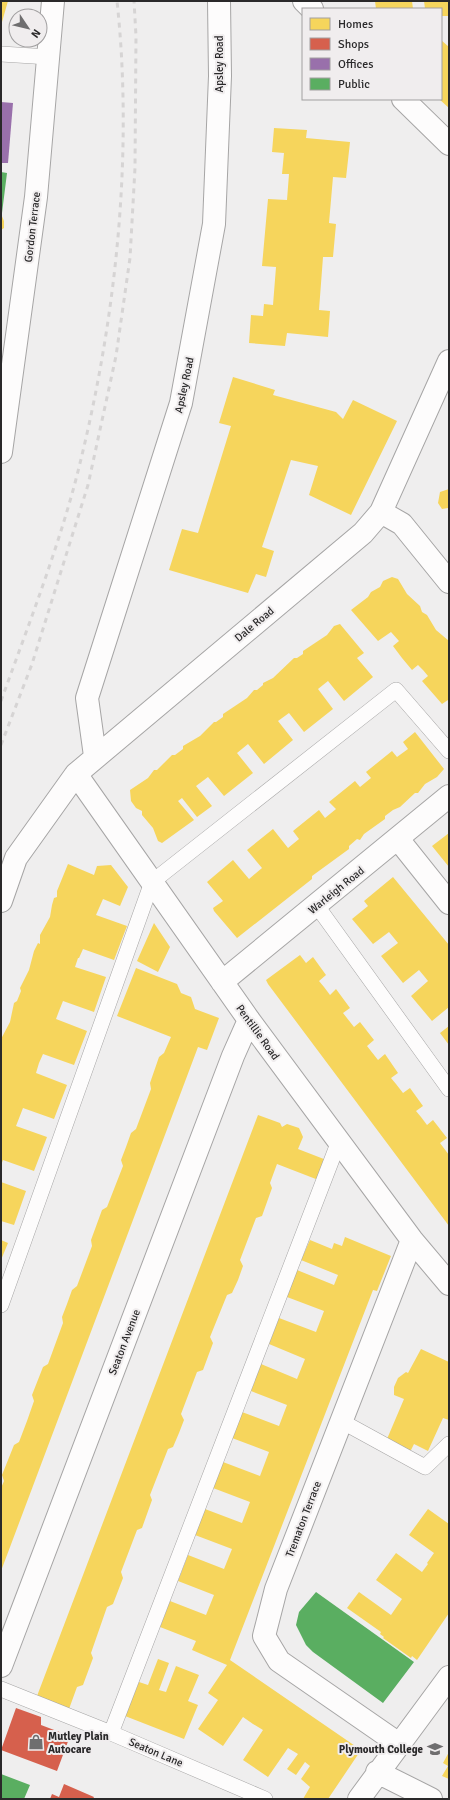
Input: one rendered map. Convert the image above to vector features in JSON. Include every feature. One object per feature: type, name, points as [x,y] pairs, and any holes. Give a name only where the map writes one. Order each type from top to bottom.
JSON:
[{"type":"street","name":"Gordon Terrace","points":[[1,452],[36,197],[53,1]]},
{"type":"street","name":"Apsley Road","points":[[95,756],[86,698],[181,403],[214,224],[220,76],[219,1]]},
{"type":"street","points":[[404,100],[449,144]]},
{"type":"street","name":"Dale Road","points":[[1,901],[16,858],[76,774],[297,580],[363,533],[381,512],[449,361]]},
{"type":"street","points":[[381,512],[402,524],[449,582]]},
{"type":"street","name":"Pentillie Road","points":[[76,774],[249,1020],[412,1240],[449,1284]]},
{"type":"street","name":"Warleigh Road","points":[[222,982],[317,906],[449,796]]},
{"type":"street","points":[[398,839],[449,903]]},
{"type":"street","name":"Seaton Avenue","points":[[1,1666],[233,1056],[249,1020]]},
{"type":"street","name":"Trematon Terrace","points":[[399,1744],[279,1661],[264,1636],[276,1589],[412,1240]]},
{"type":"street","points":[[359,1799],[377,1772],[449,1677]]},
{"type":"street","points":[[377,1772],[431,1799]]},
{"type":"lane","points":[[1,54],[49,56]]},
{"type":"lane","points":[[1,1305],[152,882],[396,690],[449,751]]},
{"type":"lane","points":[[317,906],[449,1089]]},
{"type":"lane","points":[[111,1733],[339,1142]]},
{"type":"lane","points":[[341,1421],[425,1467],[449,1444]]},
{"type":"lane","name":"Seaton Lane","points":[[1,1689],[111,1733],[265,1799]]},
{"type":"building: Homes","points":[[1,1],[8,1],[2,22],[1,21]]},
{"type":"building: Homes","points":[[375,1],[412,1],[413,8],[376,8]]},
{"type":"building: Homes","points":[[424,1],[449,1],[449,16],[442,16],[442,8],[425,8]]},
{"type":"building: Homes","points":[[442,41],[449,47],[449,108],[440,100],[442,100]]},
{"type":"building: Homes","points":[[274,128],[307,130],[306,138],[350,142],[346,178],[333,177],[329,223],[336,224],[333,257],[323,257],[319,310],[330,311],[328,337],[287,333],[285,346],[249,343],[251,315],[263,316],[264,304],[273,305],[276,267],[262,266],[268,199],[287,200],[289,174],[282,174],[284,153],[272,152]]},
{"type":"building: Homes","points":[[1,214],[4,221],[4,228],[1,230]]},
{"type":"building: Homes","points":[[233,377],[275,390],[273,395],[336,412],[343,419],[353,400],[397,421],[351,515],[309,495],[318,466],[291,460],[262,547],[274,551],[266,577],[256,574],[248,593],[169,570],[182,529],[198,533],[231,426],[219,423]]},
{"type":"building: Homes","points":[[449,489],[449,509],[442,509],[438,503],[440,492]]},
{"type":"building: Homes","points":[[392,577],[398,579],[407,594],[420,606],[422,612],[427,615],[436,630],[449,641],[449,702],[448,700],[442,704],[422,681],[428,676],[423,670],[418,665],[412,670],[402,658],[393,646],[399,641],[391,632],[378,641],[351,610],[368,597],[371,592],[380,587],[383,581]]},
{"type":"building: Homes","points":[[340,624],[364,653],[357,658],[373,677],[344,701],[328,681],[318,689],[333,709],[304,732],[289,713],[278,721],[293,740],[264,764],[248,744],[237,753],[253,773],[224,796],[208,777],[196,786],[212,806],[197,817],[182,798],[178,801],[194,820],[162,843],[158,841],[153,828],[142,815],[142,811],[136,808],[131,801],[130,790],[148,778],[154,770],[157,770],[172,755],[175,755],[183,749],[183,746],[200,736],[214,722],[223,717],[223,714],[247,698],[254,690],[257,690],[263,685],[263,683],[273,678],[294,658],[297,658],[303,654],[303,651],[327,635],[334,626]]},
{"type":"building: Homes","points":[[415,732],[444,769],[437,777],[425,784],[418,793],[415,793],[400,807],[385,816],[385,819],[364,834],[360,840],[357,839],[349,846],[349,849],[312,876],[312,879],[237,938],[214,911],[213,908],[223,901],[207,882],[233,860],[249,879],[262,868],[247,850],[273,829],[288,848],[299,839],[293,831],[319,810],[325,818],[336,809],[329,802],[355,781],[360,787],[371,778],[366,772],[392,751],[397,757],[408,749],[403,742]]},
{"type":"building: Homes","points":[[449,833],[449,867],[432,846]]},
{"type":"building: Homes","points":[[68,864],[94,875],[97,866],[111,865],[128,887],[120,906],[103,899],[96,915],[127,926],[114,960],[83,949],[78,958],[75,967],[106,977],[94,1012],[63,1001],[56,1019],[87,1031],[74,1065],[43,1054],[39,1063],[36,1073],[67,1085],[54,1119],[23,1108],[16,1126],[47,1137],[34,1171],[3,1160],[1,1165],[1,1039],[10,1022],[14,1003],[17,1001],[21,991],[20,988],[29,970],[34,951],[38,943],[40,944],[40,935],[50,917],[54,898],[57,897],[57,891]]},
{"type":"building: Homes","points":[[393,877],[449,945],[449,1007],[432,1021],[411,996],[428,981],[419,970],[403,983],[381,956],[398,943],[389,932],[373,944],[352,919],[368,906],[364,901]]},
{"type":"building: Homes","points":[[154,923],[170,947],[158,972],[137,961]]},
{"type":"building: Homes","points":[[300,955],[306,963],[313,957],[326,975],[319,981],[330,995],[336,989],[350,1008],[343,1013],[354,1027],[360,1022],[374,1040],[367,1046],[378,1060],[385,1054],[398,1073],[391,1078],[403,1093],[410,1088],[423,1106],[416,1111],[427,1125],[433,1120],[447,1138],[440,1143],[449,1155],[449,1226],[268,984],[266,980]]},
{"type":"building: Homes","points":[[136,968],[177,984],[181,993],[191,997],[195,1009],[219,1018],[207,1050],[198,1047],[1,1571],[1,1488],[4,1481],[2,1475],[14,1445],[19,1442],[34,1401],[32,1395],[43,1367],[48,1364],[63,1323],[62,1317],[72,1290],[77,1286],[92,1246],[91,1240],[102,1210],[107,1207],[123,1166],[121,1160],[131,1133],[136,1129],[151,1089],[150,1083],[159,1057],[164,1053],[171,1037],[117,1016]]},
{"type":"building: Homes","points":[[449,1026],[449,1045],[440,1033]]},
{"type":"building: Homes","points":[[258,1115],[280,1123],[282,1127],[287,1124],[299,1128],[303,1137],[298,1149],[329,1161],[321,1181],[277,1164],[270,1183],[272,1188],[262,1216],[256,1218],[240,1260],[243,1266],[238,1280],[232,1293],[227,1295],[210,1337],[213,1343],[203,1370],[197,1372],[181,1414],[184,1420],[173,1447],[168,1449],[150,1495],[152,1500],[142,1528],[137,1530],[121,1572],[123,1578],[113,1604],[107,1607],[91,1653],[93,1658],[83,1685],[77,1687],[69,1709],[37,1696]]},
{"type":"building: Homes","points":[[1,1182],[26,1191],[14,1225],[1,1221]]},
{"type":"building: Homes","points":[[345,1237],[391,1256],[377,1291],[373,1290],[230,1660],[361,1750],[328,1799],[303,1799],[310,1787],[301,1779],[310,1766],[305,1762],[296,1775],[287,1769],[298,1754],[288,1748],[268,1777],[243,1760],[263,1730],[243,1717],[223,1746],[198,1729],[218,1700],[208,1693],[227,1665],[192,1650],[196,1641],[160,1627],[170,1601],[206,1615],[214,1595],[178,1581],[188,1555],[224,1569],[232,1549],[195,1535],[200,1521],[205,1509],[242,1523],[250,1502],[213,1488],[223,1462],[260,1476],[269,1452],[232,1438],[242,1412],[279,1426],[287,1405],[251,1391],[261,1364],[297,1379],[305,1359],[269,1344],[279,1318],[316,1332],[324,1311],[287,1297],[297,1270],[334,1285],[338,1275],[301,1260],[310,1240],[332,1249],[334,1243],[342,1246]]},
{"type":"building: Homes","points":[[1,1240],[8,1243],[1,1260]]},
{"type":"building: Homes","points":[[421,1349],[449,1362],[449,1420],[443,1418],[428,1451],[414,1444],[410,1452],[387,1439],[404,1399],[394,1395],[394,1387],[398,1378],[406,1372],[408,1373]]},
{"type":"building: Homes","points":[[428,1509],[449,1524],[449,1613],[417,1660],[412,1656],[411,1658],[383,1638],[384,1637],[380,1634],[381,1632],[347,1608],[359,1592],[391,1615],[402,1599],[376,1580],[396,1553],[422,1572],[428,1564],[427,1563],[434,1553],[409,1535]]},
{"type":"building: Homes","points":[[158,1659],[169,1663],[159,1690],[166,1692],[176,1666],[199,1675],[188,1701],[198,1705],[184,1739],[125,1716],[139,1682],[148,1685]]},
{"type":"building: Homes","points":[[449,1752],[449,1779],[442,1776],[448,1766],[443,1763]]},
{"type":"building: Shops","name":"Mutley Plain Autocare","points":[[16,1708],[41,1717],[41,1725],[70,1736],[57,1771],[1,1750]]},
{"type":"building: Shops","points":[[64,1784],[94,1797],[93,1799],[50,1799],[52,1794],[59,1797]]},
{"type":"building: Offices","points":[[1,102],[13,103],[8,163],[1,163]]},
{"type":"building: Public","points":[[1,172],[7,173],[2,213],[1,213]]},
{"type":"building: Public","points":[[316,1592],[414,1662],[383,1703],[313,1652],[306,1645],[296,1625],[299,1612]]},
{"type":"building: Public","points":[[1,1774],[30,1785],[24,1799],[1,1799]]},
{"type":"railway","points":[[1,701],[59,538],[75,483],[101,365],[117,244],[122,182],[122,61],[117,1]]},
{"type":"railway","points":[[1,745],[32,664],[88,485],[116,356],[130,258],[135,168],[136,36],[134,1]]},
{"type":"place","name":"Mutley Plain Autocare","points":[[36,1742]]},
{"type":"place","name":"Plymouth College","points":[[435,1749]]}]
